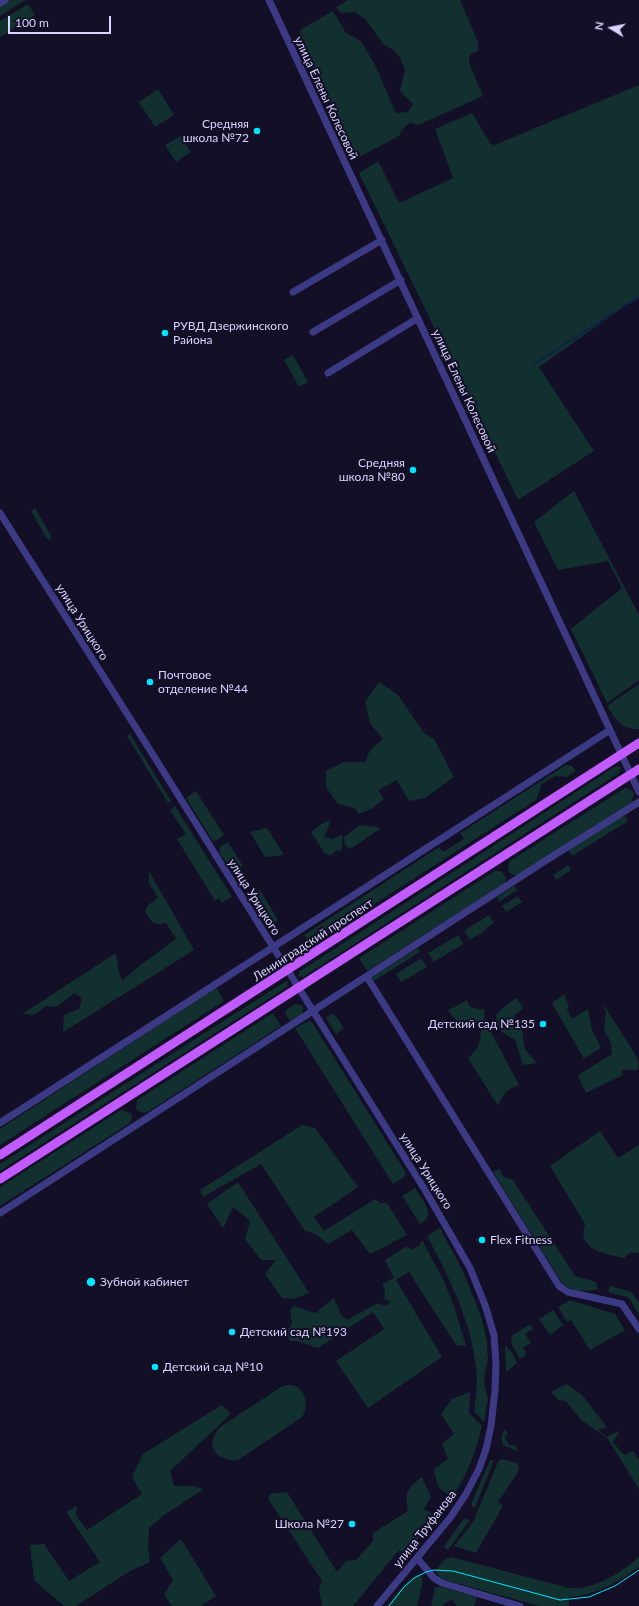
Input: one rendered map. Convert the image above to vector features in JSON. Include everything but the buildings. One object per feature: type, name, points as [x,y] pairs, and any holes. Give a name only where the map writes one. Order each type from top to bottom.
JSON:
[{"type":"main road","name":"Ленинградский проспект","points":[[0,1155],[639,743]]},
{"type":"main road","points":[[0,1179],[639,769]]},
{"type":"street","points":[[0,3],[5,0]]},
{"type":"street","name":"улица Елены Колесовой","points":[[269,0],[351,178],[401,280],[610,730],[620,755],[639,792]]},
{"type":"street","points":[[293,292],[382,240]]},
{"type":"street","points":[[312,332],[401,280]]},
{"type":"street","points":[[328,373],[418,318]]},
{"type":"street","name":"улица Урицкого","points":[[0,513],[425,1190],[470,1268],[485,1305],[494,1335],[496,1390]]},
{"type":"street","points":[[0,1123],[610,730]]},
{"type":"street","points":[[0,1213],[639,802]]},
{"type":"street","points":[[367,977],[559,1286],[568,1292],[622,1304],[639,1329]]},
{"type":"street","name":"улица Труфанова","points":[[377,1606],[456,1510],[479,1469],[488,1439],[496,1390]]},
{"type":"street","points":[[417,1558],[434,1578],[442,1583],[520,1606]]},
{"type":"green space","points":[[10,0],[26,0],[0,16],[0,6]]},
{"type":"green space","points":[[348,0],[460,0],[478,42],[478,51],[470,54],[469,63],[483,96],[418,125],[410,122],[402,130],[399,136],[357,158],[302,46],[300,30],[333,11],[346,33],[361,41],[375,65],[396,113],[408,112],[413,104],[400,91],[405,69],[400,58],[392,49],[384,45],[365,19],[355,12],[340,13],[336,7]]},
{"type":"green space","points":[[28,4],[35,15],[0,37],[0,21]]},
{"type":"green space","points":[[639,85],[639,296],[539,367],[594,451],[518,500],[359,173],[378,161],[399,203],[453,178],[435,129],[472,113],[492,146]]},
{"type":"green space","points":[[158,89],[174,115],[155,127],[139,102]]},
{"type":"green space","points":[[180,136],[191,152],[176,162],[165,145]]},
{"type":"green space","points":[[293,355],[308,382],[299,387],[284,360]]},
{"type":"green space","points":[[574,491],[639,615],[639,680],[607,703],[571,629],[622,588],[608,561],[558,570],[534,522]]},
{"type":"green space","points":[[35,508],[51,536],[51,540],[47,539],[31,511]]},
{"type":"green space","points":[[379,682],[398,695],[424,733],[434,739],[454,777],[425,798],[409,801],[397,780],[378,790],[384,799],[371,809],[359,814],[355,808],[338,804],[326,787],[326,771],[344,762],[365,762],[370,750],[383,739],[370,723],[365,702]]},
{"type":"green space","points":[[639,684],[639,729],[633,729],[620,723],[607,706]]},
{"type":"green space","points":[[130,734],[171,801],[168,803],[127,736]]},
{"type":"green space","points":[[566,765],[572,766],[576,771],[567,777],[555,776],[542,784],[536,800],[317,941],[310,942],[304,935],[439,847],[443,852],[464,839],[460,833]]},
{"type":"green space","points":[[616,766],[621,767],[619,773],[303,977],[298,976],[299,972]]},
{"type":"green space","points":[[625,788],[632,790],[634,794],[631,803],[518,875],[513,875],[509,872],[508,867],[510,861]]},
{"type":"green space","points":[[196,791],[224,835],[216,841],[212,840],[186,798]]},
{"type":"green space","points":[[175,806],[232,897],[222,903],[219,898],[215,901],[177,839],[186,834],[170,810]]},
{"type":"green space","points":[[624,815],[628,821],[572,856],[568,849]]},
{"type":"green space","points":[[331,820],[324,837],[332,839],[341,835],[343,837],[341,852],[336,850],[332,855],[325,854],[311,832],[323,823]]},
{"type":"green space","points":[[360,825],[378,827],[380,829],[350,849],[345,845],[344,837]]},
{"type":"green space","points":[[267,828],[284,855],[265,857],[250,832]]},
{"type":"green space","points":[[228,842],[243,866],[235,871],[227,864],[219,852],[220,847]]},
{"type":"green space","points":[[568,865],[571,870],[556,880],[553,875]]},
{"type":"green space","points":[[149,871],[194,950],[63,1032],[64,1015],[79,1009],[82,998],[75,993],[56,1007],[46,1006],[34,1015],[22,1014],[116,953],[122,981],[138,967],[176,939],[166,923],[158,924],[151,921],[145,911],[148,905],[158,898],[149,883]]},
{"type":"green space","points":[[495,871],[501,871],[504,874],[506,879],[504,884],[367,971],[359,958]]},
{"type":"green space","points":[[514,886],[517,890],[499,902],[497,897]]},
{"type":"green space","points":[[260,890],[278,920],[273,924],[270,924],[257,903],[254,894]]},
{"type":"green space","points":[[518,896],[522,902],[506,912],[502,906]]},
{"type":"green space","points":[[489,915],[494,923],[470,940],[464,931]]},
{"type":"green space","points":[[458,935],[463,944],[434,962],[428,953]]},
{"type":"green space","points":[[418,948],[420,952],[374,981],[372,977]]},
{"type":"green space","points":[[421,958],[427,967],[401,982],[396,974]]},
{"type":"green space","points":[[286,981],[288,982],[287,987],[0,1171],[0,1164]]},
{"type":"green space","points":[[216,987],[224,1001],[0,1145],[0,1129]]},
{"type":"green space","points":[[564,994],[569,1006],[567,1009],[572,1019],[588,1009],[592,1030],[601,1048],[584,1059],[552,1003]]},
{"type":"green space","points":[[517,998],[523,1008],[514,1016],[522,1030],[525,1049],[537,1063],[523,1065],[515,1040],[503,1033],[497,1027],[496,1015],[507,1004]]},
{"type":"green space","points":[[467,1000],[470,1007],[485,1010],[484,1019],[519,1085],[506,1092],[498,1106],[468,1058],[479,1044],[481,1026],[468,1025],[466,1022],[459,1024],[448,1010]]},
{"type":"green space","points":[[602,1002],[636,1056],[638,1060],[638,1070],[621,1070],[623,1075],[586,1093],[578,1075],[612,1054],[611,1043],[604,1030],[606,1012]]},
{"type":"green space","points":[[295,1004],[302,1005],[302,1014],[290,1021],[285,1013],[287,1009]]},
{"type":"green space","points":[[273,1013],[281,1026],[146,1113],[136,1109],[137,1100]]},
{"type":"green space","points":[[332,1014],[335,1015],[344,1028],[336,1034],[326,1018]]},
{"type":"green space","points":[[309,1021],[312,1022],[406,1173],[404,1177],[393,1184],[295,1028]]},
{"type":"green space","points":[[121,1110],[131,1113],[132,1118],[130,1123],[0,1206],[0,1187]]},
{"type":"green space","points":[[302,1125],[315,1128],[358,1187],[314,1217],[324,1231],[375,1199],[380,1203],[387,1203],[407,1235],[370,1254],[352,1230],[328,1244],[315,1234],[305,1231],[261,1164],[203,1197],[200,1190]]},
{"type":"green space","points":[[600,1131],[618,1158],[639,1145],[639,1253],[631,1252],[624,1258],[609,1255],[594,1249],[589,1245],[585,1240],[583,1233],[585,1224],[550,1166]]},
{"type":"green space","points":[[499,1169],[504,1177],[513,1180],[575,1276],[596,1282],[598,1289],[588,1291],[575,1290],[562,1283],[493,1172]]},
{"type":"green space","points":[[238,1182],[309,1293],[294,1299],[282,1298],[265,1274],[276,1260],[261,1260],[245,1239],[250,1221],[233,1207],[223,1228],[207,1204]]},
{"type":"green space","points":[[415,1188],[427,1207],[428,1212],[428,1216],[420,1224],[402,1196]]},
{"type":"green space","points":[[440,1228],[463,1271],[482,1319],[487,1342],[488,1361],[484,1383],[488,1399],[484,1422],[474,1411],[477,1373],[464,1316],[451,1283],[427,1236]]},
{"type":"green space","points":[[422,1240],[443,1279],[454,1306],[466,1346],[456,1345],[409,1272],[396,1280],[442,1357],[368,1408],[336,1361],[384,1329],[373,1312],[318,1348],[296,1341],[290,1341],[287,1333],[292,1323],[290,1310],[293,1306],[315,1313],[334,1298],[341,1315],[347,1320],[378,1303],[385,1306],[391,1302],[384,1299],[385,1290],[382,1284],[394,1278],[385,1260],[407,1246],[412,1250],[420,1245]]},
{"type":"green space","points":[[610,1286],[632,1292],[639,1303],[639,1314],[628,1297],[608,1292]]},
{"type":"green space","points":[[570,1300],[615,1314],[625,1330],[590,1350],[571,1320],[567,1322],[558,1307]]},
{"type":"green space","points":[[553,1310],[563,1325],[550,1335],[539,1319]]},
{"type":"green space","points":[[530,1324],[533,1329],[525,1334],[531,1343],[523,1348],[527,1354],[520,1359],[512,1345],[511,1336]]},
{"type":"green space","points":[[505,1345],[512,1353],[517,1363],[506,1372]]},
{"type":"green space","points":[[567,1384],[582,1395],[607,1427],[598,1430],[607,1437],[618,1431],[619,1433],[613,1442],[625,1455],[633,1451],[639,1460],[639,1489],[607,1438],[581,1420],[566,1401],[558,1400],[551,1392]]},
{"type":"green space","points":[[287,1385],[296,1386],[305,1397],[306,1405],[302,1417],[238,1460],[224,1458],[215,1451],[213,1440],[220,1427],[281,1387]]},
{"type":"green space","points":[[470,1392],[469,1413],[482,1426],[471,1462],[463,1478],[454,1495],[448,1494],[439,1487],[433,1470],[448,1459],[442,1444],[454,1434],[441,1414],[452,1399]]},
{"type":"green space","points":[[222,1405],[231,1414],[170,1471],[174,1486],[192,1486],[204,1489],[164,1515],[149,1528],[148,1547],[150,1562],[130,1571],[76,1606],[64,1606],[34,1580],[30,1545],[44,1544],[69,1581],[100,1562],[66,1512],[77,1506],[76,1515],[87,1530],[142,1494],[132,1477],[143,1454]]},
{"type":"green space","points":[[504,1429],[508,1433],[505,1437],[509,1445],[515,1445],[517,1451],[503,1445],[501,1439]]},
{"type":"green space","points":[[501,1459],[517,1463],[519,1467],[518,1472],[498,1502],[503,1506],[476,1553],[454,1546],[473,1522],[498,1462]]},
{"type":"green space","points":[[490,1460],[494,1460],[475,1508],[471,1506],[472,1502]]},
{"type":"green space","points":[[422,1477],[431,1497],[424,1509],[437,1516],[407,1553],[398,1551],[353,1606],[322,1606],[319,1589],[322,1581],[269,1500],[269,1494],[287,1492],[337,1572],[346,1561],[356,1560],[373,1541],[373,1533],[408,1511],[408,1491]]},
{"type":"green space","points":[[466,1518],[470,1520],[448,1550],[444,1547],[461,1522]]},
{"type":"green space","points":[[181,1539],[216,1596],[201,1606],[172,1606],[164,1594],[173,1580],[160,1558]]},
{"type":"green space","points":[[451,1557],[569,1588],[579,1588],[598,1583],[624,1569],[639,1557],[639,1567],[623,1578],[597,1591],[568,1597],[569,1606],[539,1606],[442,1579],[436,1573],[437,1570],[443,1561]]},
{"type":"green space","points":[[417,1575],[421,1576],[423,1581],[417,1606],[387,1606],[404,1585]]},
{"type":"green space","points":[[435,1587],[442,1587],[477,1597],[474,1606],[457,1606],[452,1599],[442,1606],[431,1606]]},
{"type":"waterway","points":[[621,308],[639,297]]},
{"type":"waterway","points":[[534,364],[615,312]]},
{"type":"tram line","points":[[389,1606],[404,1587],[414,1578],[434,1570],[453,1571],[560,1600],[589,1597],[615,1586],[639,1570]]},
{"type":"place","name":"Средняя школа №72","points":[[257,131]]},
{"type":"place","name":"РУВД Дзержинского Района","points":[[165,333]]},
{"type":"place","name":"Средняя школа №80","points":[[413,470]]},
{"type":"place","name":"Почтовое отделение №44","points":[[150,682]]},
{"type":"place","name":"Детский сад №135","points":[[543,1024]]},
{"type":"place","name":"Flex Fitness","points":[[482,1240]]},
{"type":"place","name":"Зубной кабинет","points":[[91,1282]]},
{"type":"place","name":"Детский сад №193","points":[[232,1332]]},
{"type":"place","name":"Детский сад №10","points":[[155,1367]]},
{"type":"place","name":"Школа №27","points":[[352,1524]]}]
